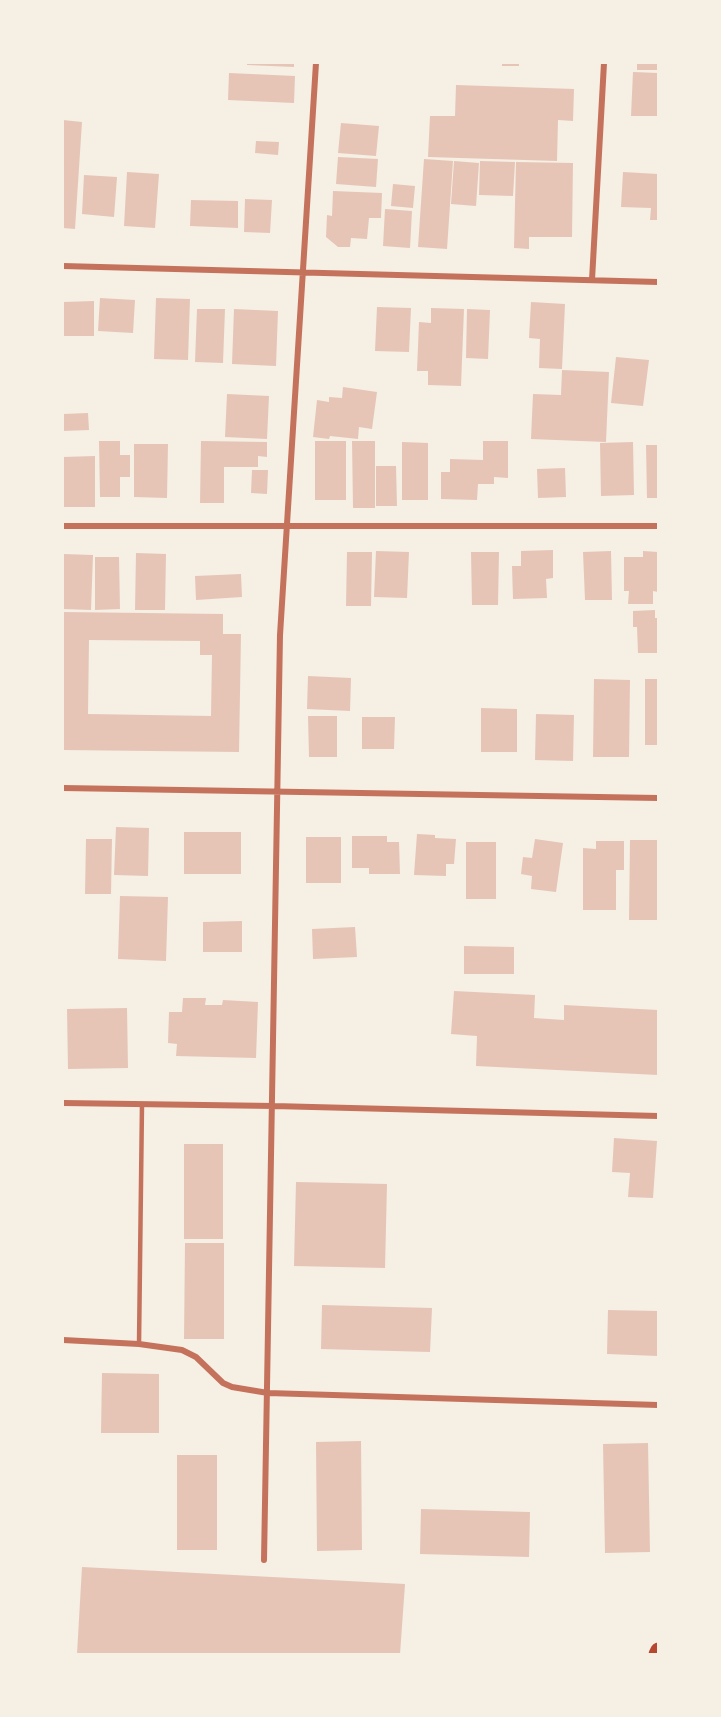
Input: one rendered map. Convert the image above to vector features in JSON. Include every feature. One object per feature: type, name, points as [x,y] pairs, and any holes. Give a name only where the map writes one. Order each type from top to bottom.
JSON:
[{"type":"street","points":[[264,1560],[274,1106],[280,635],[316,63]]},
{"type":"street","points":[[592,280],[604,63]]},
{"type":"street","points":[[63,266],[658,282]]},
{"type":"street","points":[[63,526],[658,526]]},
{"type":"street","points":[[63,788],[658,798]]},
{"type":"street","points":[[63,1103],[658,1116]]},
{"type":"street","points":[[63,1340],[139,1344],[182,1350],[196,1357],[223,1383],[232,1387],[268,1393],[658,1405]]},
{"type":"lane","points":[[139,1344],[142,1104]]},
{"type":"building","points":[[247,63],[294,63],[294,67],[247,65]]},
{"type":"building","points":[[502,63],[519,63],[519,66],[502,66]]},
{"type":"building","points":[[637,63],[658,63],[658,70],[637,70]]},
{"type":"building","points":[[633,72],[658,73],[658,116],[631,116]]},
{"type":"building","points":[[229,73],[295,76],[294,103],[228,100]]},
{"type":"building","points":[[456,85],[574,89],[573,121],[558,120],[557,161],[428,157],[430,116],[455,116]]},
{"type":"building","points":[[63,120],[82,122],[75,229],[63,228]]},
{"type":"building","points":[[341,123],[379,126],[376,156],[338,153]]},
{"type":"building","points":[[256,141],[279,142],[278,155],[255,153]]},
{"type":"building","points":[[338,157],[378,159],[376,187],[336,184]]},
{"type":"building","points":[[424,159],[453,161],[447,249],[418,247]]},
{"type":"building","points":[[454,161],[479,163],[476,206],[451,204]]},
{"type":"building","points":[[480,161],[515,162],[513,196],[479,195]]},
{"type":"building","points":[[516,162],[573,163],[572,237],[529,237],[529,249],[514,248]]},
{"type":"building","points":[[127,172],[159,174],[155,228],[124,226]]},
{"type":"building","points":[[623,172],[658,174],[658,220],[650,220],[651,208],[621,207]]},
{"type":"building","points":[[84,175],[117,177],[114,217],[82,214]]},
{"type":"building","points":[[393,184],[415,186],[413,208],[391,206]]},
{"type":"building","points":[[333,191],[382,193],[381,218],[369,218],[367,239],[351,238],[350,247],[338,247],[326,237],[327,215],[332,216]]},
{"type":"building","points":[[245,199],[272,200],[270,233],[244,232]]},
{"type":"building","points":[[191,200],[238,201],[238,228],[190,226]]},
{"type":"building","points":[[385,209],[412,211],[410,248],[383,246]]},
{"type":"building","points":[[100,298],[135,300],[133,333],[98,331]]},
{"type":"building","points":[[156,298],[190,299],[188,360],[154,359]]},
{"type":"building","points":[[94,301],[94,336],[63,336],[63,302]]},
{"type":"building","points":[[531,302],[565,304],[562,369],[539,368],[540,339],[529,338]]},
{"type":"building","points":[[377,307],[411,308],[409,352],[375,351]]},
{"type":"building","points":[[431,308],[464,309],[461,386],[428,385],[428,371],[417,371],[419,322],[431,323]]},
{"type":"building","points":[[197,309],[225,309],[223,363],[195,362]]},
{"type":"building","points":[[234,309],[278,311],[276,366],[232,364]]},
{"type":"building","points":[[467,309],[490,310],[488,359],[466,358]]},
{"type":"building","points":[[616,357],[649,360],[643,406],[611,403]]},
{"type":"building","points":[[562,370],[609,372],[606,442],[531,439],[533,394],[561,395]]},
{"type":"building","points":[[343,387],[377,392],[372,429],[359,427],[358,439],[313,437],[317,400],[329,402],[329,397],[342,398]]},
{"type":"building","points":[[227,394],[269,396],[267,439],[225,437]]},
{"type":"building","points":[[88,413],[89,430],[63,431],[63,414]]},
{"type":"building","points":[[99,441],[120,441],[120,455],[130,455],[130,477],[120,477],[120,497],[100,497]]},
{"type":"building","points":[[201,441],[267,442],[267,457],[258,456],[258,467],[224,467],[224,503],[200,503]]},
{"type":"building","points":[[315,441],[346,441],[346,500],[315,500]]},
{"type":"building","points":[[352,441],[375,441],[375,508],[353,508]]},
{"type":"building","points":[[483,441],[508,441],[508,478],[494,477],[494,484],[478,484],[477,500],[441,499],[441,472],[450,472],[450,459],[483,460]]},
{"type":"building","points":[[402,442],[428,443],[428,500],[402,500]]},
{"type":"building","points":[[633,442],[634,495],[601,496],[600,443]]},
{"type":"building","points":[[134,444],[168,444],[167,498],[134,497]]},
{"type":"building","points":[[646,445],[658,445],[658,498],[647,498]]},
{"type":"building","points":[[95,456],[95,507],[63,507],[63,457]]},
{"type":"building","points":[[376,466],[396,466],[397,506],[376,506]]},
{"type":"building","points":[[565,468],[566,497],[538,498],[537,469]]},
{"type":"building","points":[[252,470],[268,470],[267,494],[251,493]]},
{"type":"building","points":[[553,550],[553,578],[546,579],[547,598],[513,599],[512,566],[521,566],[521,551]]},
{"type":"building","points":[[376,551],[409,552],[407,598],[374,597]]},
{"type":"building","points":[[611,551],[612,600],[585,600],[583,552]]},
{"type":"building","points":[[643,551],[658,552],[658,592],[653,591],[653,604],[628,604],[629,591],[624,591],[624,557],[643,557]]},
{"type":"building","points":[[347,552],[372,552],[371,606],[346,606]]},
{"type":"building","points":[[471,552],[499,552],[498,605],[472,605]]},
{"type":"building","points":[[136,553],[166,554],[165,610],[135,610]]},
{"type":"building","points":[[63,554],[93,555],[91,610],[63,609]]},
{"type":"building","points":[[95,557],[119,557],[120,609],[95,610]]},
{"type":"building","points":[[241,574],[242,597],[196,600],[195,576]]},
{"type":"building","points":[[655,610],[655,618],[658,618],[658,653],[638,653],[637,627],[633,627],[633,611]]},
{"type":"building","points":[[63,612],[223,614],[223,634],[241,634],[239,752],[63,750]],"holes":[[[89,640],[200,641],[200,655],[212,655],[211,716],[88,714]]]},
{"type":"building","points":[[308,676],[351,678],[350,711],[307,709]]},
{"type":"building","points":[[594,679],[630,680],[629,757],[593,757]]},
{"type":"building","points":[[645,679],[658,679],[658,745],[645,745]]},
{"type":"building","points":[[481,708],[517,709],[517,752],[481,752]]},
{"type":"building","points":[[536,714],[574,715],[573,761],[535,760]]},
{"type":"building","points":[[308,716],[337,716],[337,757],[309,757]]},
{"type":"building","points":[[362,717],[395,717],[394,749],[362,749]]},
{"type":"building","points":[[116,827],[149,828],[148,876],[114,875]]},
{"type":"building","points":[[184,832],[241,832],[241,874],[184,874]]},
{"type":"building","points":[[417,834],[456,839],[454,864],[446,864],[446,876],[414,875]]},
{"type":"building","points":[[352,836],[387,836],[387,842],[399,842],[400,874],[369,874],[369,868],[352,868]]},
{"type":"building","points":[[306,837],[341,837],[341,883],[306,883]]},
{"type":"building","points":[[86,839],[112,839],[111,894],[85,894]]},
{"type":"building","points":[[535,839],[563,843],[556,892],[531,889],[532,876],[521,874],[523,857],[532,858]]},
{"type":"building","points":[[630,840],[658,840],[658,920],[629,920]]},
{"type":"building","points":[[596,841],[624,841],[624,870],[616,870],[616,910],[583,910],[583,848],[596,849]]},
{"type":"building","points":[[466,842],[496,842],[496,899],[466,899]]},
{"type":"building","points":[[120,896],[168,897],[166,961],[118,959]]},
{"type":"building","points":[[242,921],[242,952],[203,952],[203,922]]},
{"type":"building","points":[[355,927],[357,957],[313,959],[312,929]]},
{"type":"building","points":[[464,946],[514,947],[514,974],[464,974]]},
{"type":"building","points":[[454,991],[535,995],[534,1018],[564,1020],[564,1005],[658,1010],[658,1075],[476,1066],[477,1036],[451,1034]]},
{"type":"building","points":[[183,998],[206,998],[205,1005],[222,1005],[223,1000],[258,1002],[256,1058],[176,1056],[177,1044],[168,1043],[169,1012],[182,1012]]},
{"type":"building","points":[[127,1008],[128,1068],[68,1069],[67,1009]]},
{"type":"building","points":[[614,1138],[657,1141],[653,1198],[628,1197],[630,1173],[612,1172]]},
{"type":"building","points":[[184,1144],[223,1144],[223,1239],[184,1239]]},
{"type":"building","points":[[296,1182],[387,1184],[385,1268],[294,1266]]},
{"type":"building","points":[[185,1243],[224,1243],[224,1339],[184,1339]]},
{"type":"building","points":[[322,1305],[432,1308],[430,1352],[321,1349]]},
{"type":"building","points":[[608,1310],[658,1311],[658,1356],[607,1354]]},
{"type":"building","points":[[102,1373],[159,1374],[159,1433],[101,1433]]},
{"type":"building","points":[[361,1441],[362,1550],[317,1551],[316,1442]]},
{"type":"building","points":[[648,1443],[650,1552],[605,1553],[603,1444]]},
{"type":"building","points":[[177,1455],[217,1455],[217,1550],[177,1550]]},
{"type":"building","points":[[421,1509],[530,1512],[529,1557],[420,1554]]},
{"type":"building","points":[[82,1567],[405,1584],[400,1654],[77,1654]]}]
